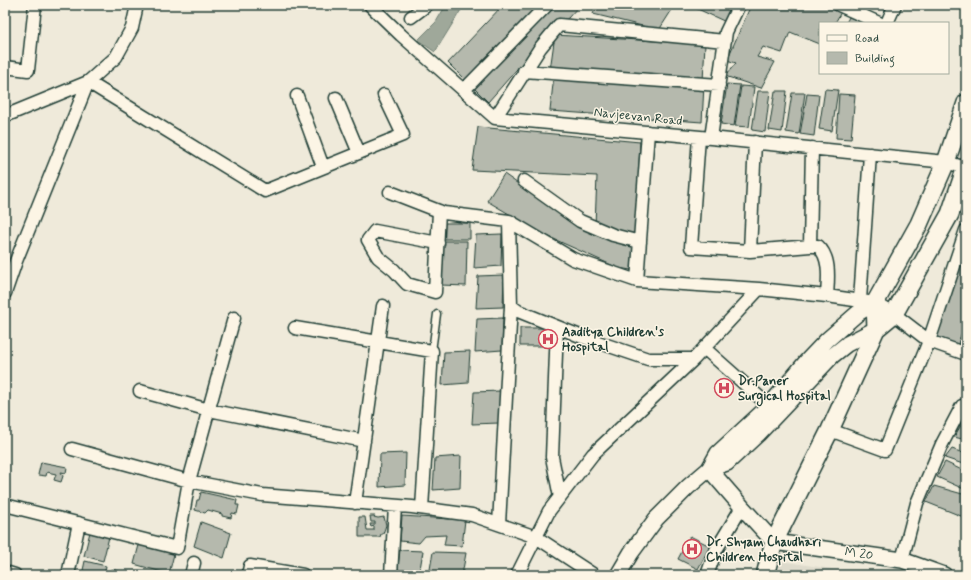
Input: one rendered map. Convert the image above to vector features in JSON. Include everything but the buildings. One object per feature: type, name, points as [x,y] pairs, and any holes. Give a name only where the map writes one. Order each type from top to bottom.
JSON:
[{"type":"main road","points":[[876,329],[867,302],[919,224],[946,162],[966,103]]},
{"type":"main road","points":[[765,575],[774,542],[830,430],[876,329],[894,314],[950,214],[966,168]]},
{"type":"street","points":[[5,67],[28,70],[34,5]]},
{"type":"street","points":[[5,116],[88,82],[116,57],[132,28],[137,5]]},
{"type":"street","points":[[370,5],[400,35],[495,118],[540,48],[559,25],[725,41]]},
{"type":"street","points":[[411,17],[427,5]]},
{"type":"street","points":[[464,90],[547,5]]},
{"type":"street","points":[[712,138],[726,32],[739,5]]},
{"type":"street","points":[[839,5],[877,22]]},
{"type":"street","points":[[887,22],[895,5]]},
{"type":"street","points":[[524,72],[719,85]]},
{"type":"street","points":[[88,82],[265,191],[403,135],[384,96]]},
{"type":"street","points":[[5,293],[19,254],[88,82]]},
{"type":"street","points":[[297,96],[323,167]]},
{"type":"street","points":[[336,98],[358,153]]},
{"type":"street","name":"Navjeevan Road","points":[[495,118],[755,142],[946,162],[966,168]]},
{"type":"street","points":[[637,281],[648,132]]},
{"type":"street","points":[[699,137],[691,247],[750,251],[818,246],[822,250],[826,262],[827,296]]},
{"type":"street","points":[[750,251],[755,142]]},
{"type":"street","points":[[810,246],[812,148]]},
{"type":"street","points":[[618,575],[631,553],[656,519],[709,469],[727,463],[758,434],[806,362],[827,340],[858,313],[867,302],[870,154]]},
{"type":"street","points":[[524,181],[580,221],[613,235],[640,242]]},
{"type":"street","points":[[390,192],[444,213],[509,221],[573,259],[637,281],[759,289],[867,302],[894,314],[929,341],[966,354]]},
{"type":"street","points":[[438,243],[375,231],[368,240],[378,257],[394,270],[406,284],[435,292],[438,243],[439,211]]},
{"type":"street","points":[[499,524],[511,306],[509,221]]},
{"type":"street","points":[[830,430],[885,450],[929,341],[966,230]]},
{"type":"street","points":[[517,575],[549,511],[593,454],[694,359],[759,289]]},
{"type":"street","points":[[355,503],[383,306]]},
{"type":"street","points":[[511,306],[518,311],[580,336],[648,359],[694,359]]},
{"type":"street","points":[[5,505],[177,548],[189,481],[234,318]]},
{"type":"street","points":[[557,327],[552,457],[560,497]]},
{"type":"street","points":[[295,328],[432,351],[422,508]]},
{"type":"street","points":[[774,410],[847,344],[876,329]]},
{"type":"street","points":[[704,348],[774,410]]},
{"type":"street","points":[[140,391],[209,410],[364,441]]},
{"type":"street","points":[[902,560],[917,503],[942,444],[965,403]]},
{"type":"street","points":[[72,450],[189,481],[262,495],[422,508],[472,515],[536,536],[594,575]]},
{"type":"street","points":[[709,469],[774,542]]},
{"type":"street","points":[[391,575],[395,506]]},
{"type":"street","points":[[707,575],[716,550],[742,507]]},
{"type":"street","points":[[68,575],[79,523]]},
{"type":"street","name":"M 20","points":[[774,542],[902,560],[944,575]]},
{"type":"street","points":[[248,575],[250,566],[303,575]]},
{"type":"street","points":[[5,572],[15,575]]},
{"type":"lane","points":[[432,351],[437,314]]},
{"type":"shaded area","points":[[446,5],[464,5],[435,52],[418,40],[436,22]]},
{"type":"shaded area","points":[[781,561],[870,575],[779,575]]},
{"type":"place","name":"Aaditya Children's Hospital","points":[[548,339]]},
{"type":"place","name":"Dr.Paner Surgical Hospital","points":[[724,388]]},
{"type":"place","name":"Dr. Shyam Chaudhari Children Hospital","points":[[692,549]]}]
